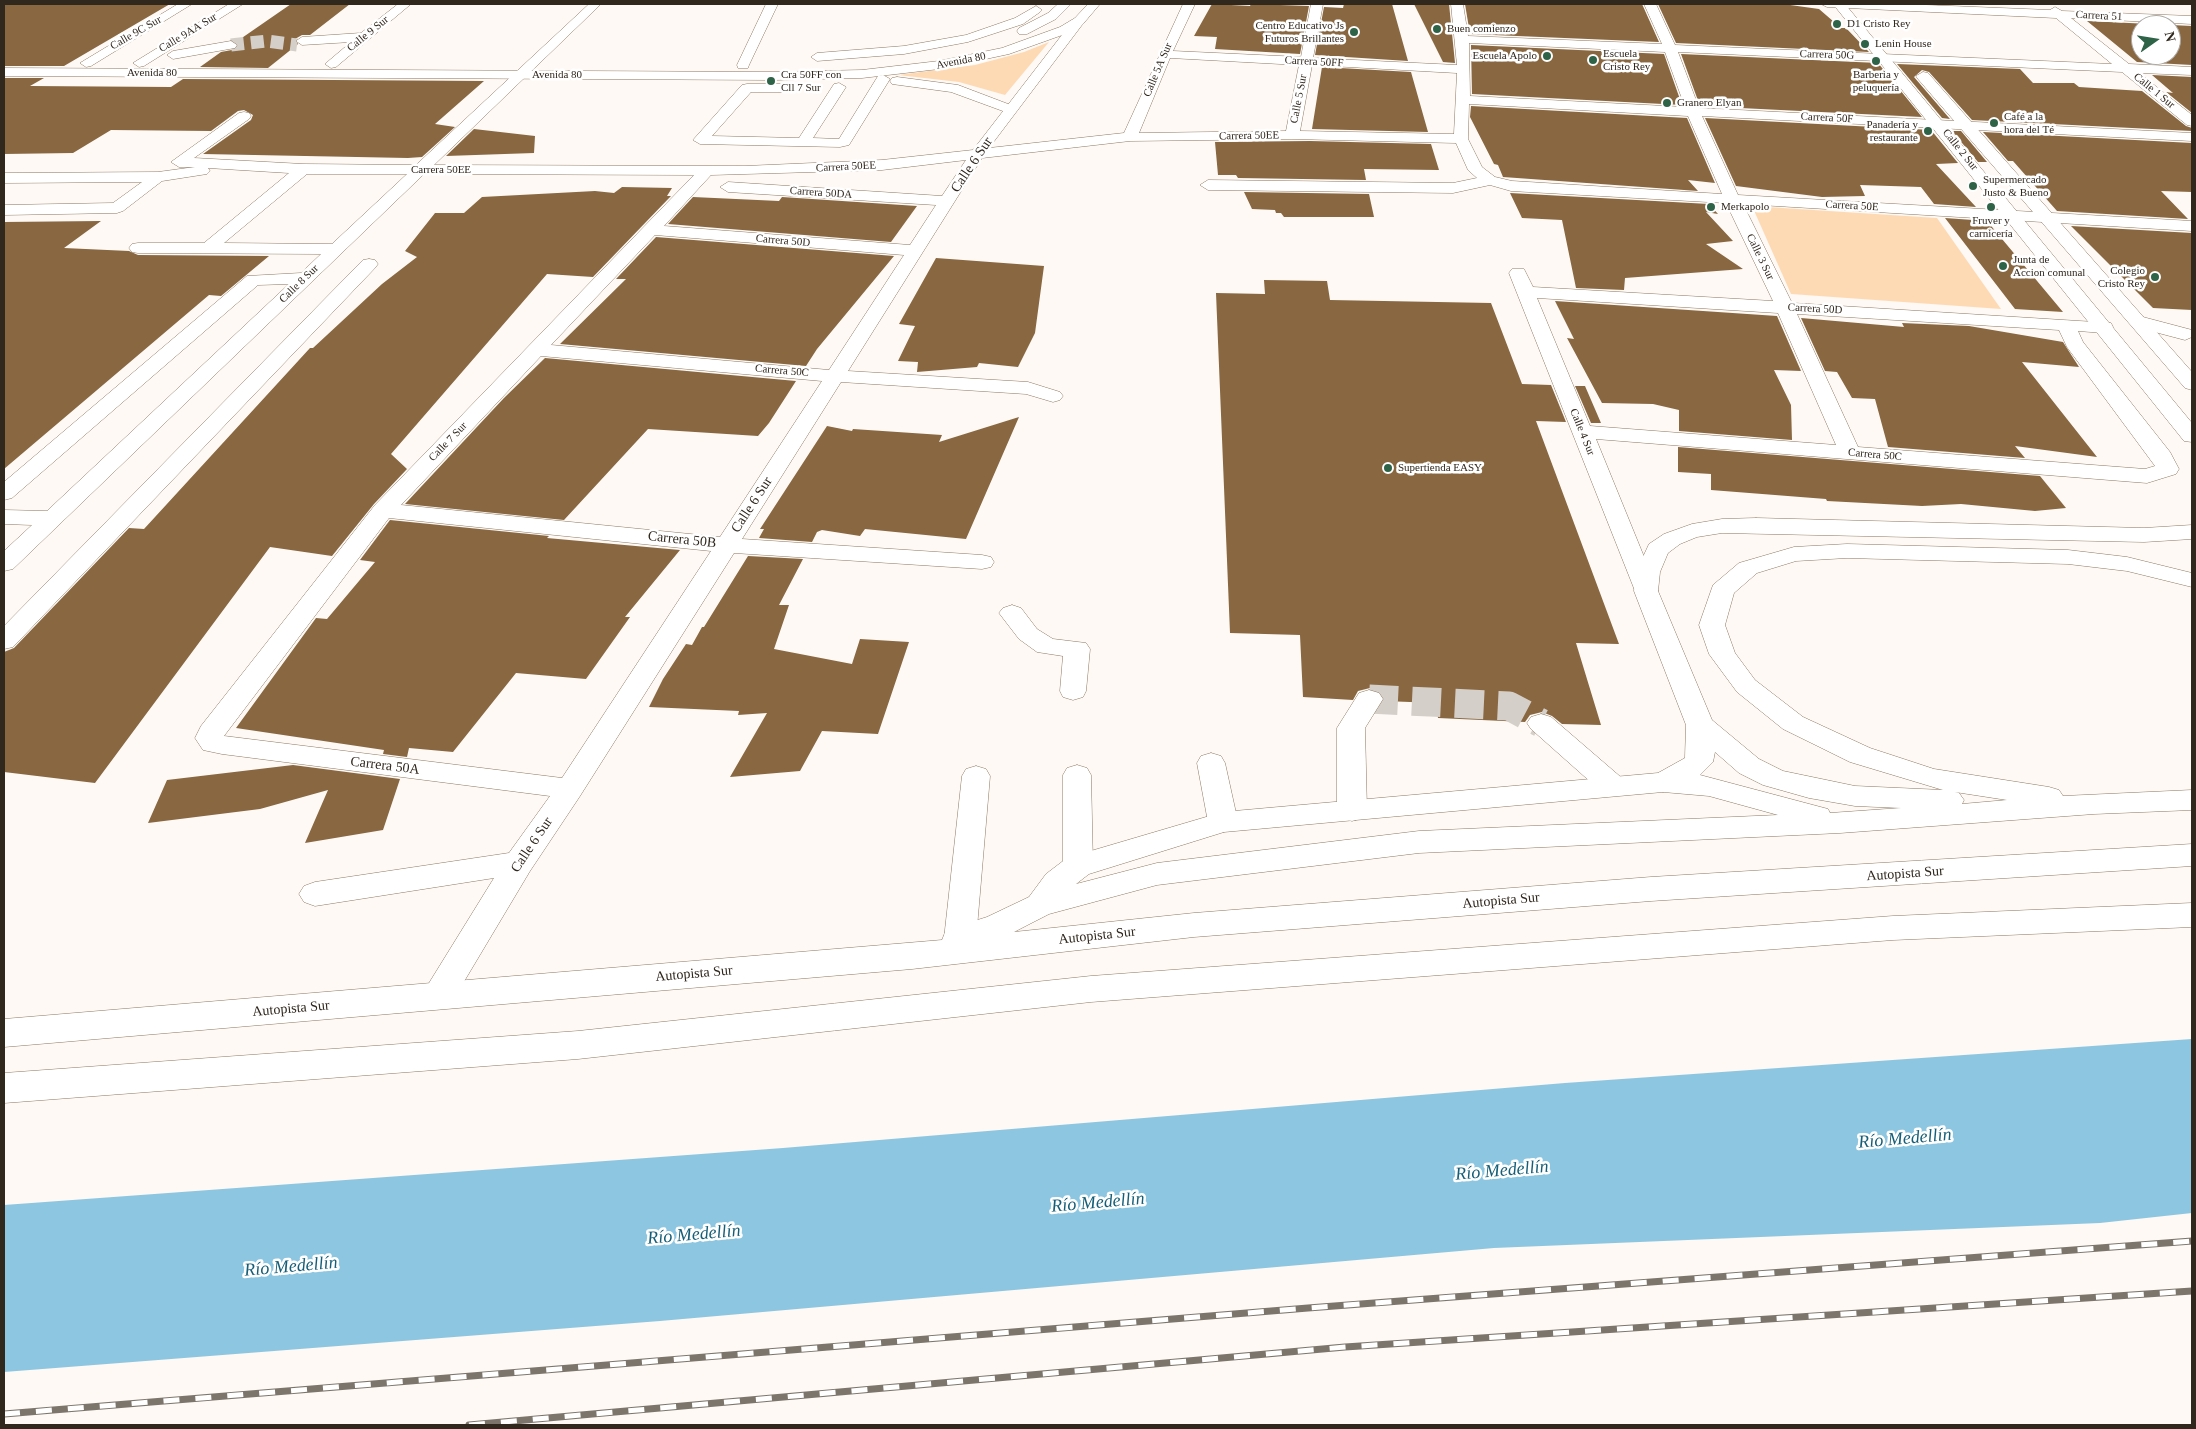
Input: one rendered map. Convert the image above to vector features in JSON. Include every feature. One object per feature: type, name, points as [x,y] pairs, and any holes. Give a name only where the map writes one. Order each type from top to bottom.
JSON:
[{"type":"main road","name":"Calle 9C Sur","points":[[100,54],[186,4]]},
{"type":"main road","name":"Calle 9AA Sur","points":[[139,63],[237,4]]},
{"type":"main road","name":"Calle 9 Sur","points":[[331,59],[364,37],[405,4]]},
{"type":"main road","name":"Calle 8 Sur","points":[[4,563],[304,278],[421,170],[594,4]]},
{"type":"main road","points":[[741,61],[772,4]]},
{"type":"main road","name":"Avenida 80","points":[[806,58],[904,50],[968,38],[1020,21],[1043,4]]},
{"type":"main road","name":"Avenida 80","points":[[4,72],[871,60],[964,48],[1018,34],[1052,16],[1065,4]]},
{"type":"main road","name":"Avenida 80","points":[[4,62],[83,58],[139,63],[331,59],[826,75],[896,71],[972,59],[1040,40],[1079,21],[1094,4]]},
{"type":"main road","name":"Calle 5A Sur","points":[[1130,137],[1164,54],[1189,4]]},
{"type":"main road","name":"Calle 5 Sur","points":[[1292,135],[1317,4]]},
{"type":"main road","points":[[1457,4],[1464,69],[1461,139],[1476,170],[1490,180]]},
{"type":"main road","name":"Calle 3 Sur","points":[[1650,4],[1670,48],[1693,111],[1732,199],[1786,308],[1850,453]]},
{"type":"main road","name":"Carrera 51","points":[[1827,4],[2192,20]]},
{"type":"main road","name":"Calle 2 Sur","points":[[1840,4],[2192,436]]},
{"type":"main road","points":[[1860,4],[1871,17]]},
{"type":"main road","name":"Calle 1 Sur","points":[[2046,4],[2192,122]]},
{"type":"main road","name":"Calle 6 Sur","points":[[438,996],[519,863],[570,789],[976,156],[1079,21]]},
{"type":"main road","points":[[331,59],[299,43],[364,37]]},
{"type":"main road","name":"Carrera 50G","points":[[1462,39],[2192,71]]},
{"type":"main road","points":[[173,55],[231,46]]},
{"type":"main road","name":"Calle 2 Sur","points":[[1897,46],[2192,384]]},
{"type":"main road","name":"Avenida 80","points":[[83,58],[100,54],[242,55]]},
{"type":"main road","name":"Carrera 50FF","points":[[1164,54],[1464,69]]},
{"type":"main road","name":"Avenida 80","points":[[331,59],[360,56]]},
{"type":"main road","name":"Avenida 80","points":[[518,57],[530,66]]},
{"type":"main road","name":"Avenida 80","points":[[530,66],[555,58]]},
{"type":"main road","name":"Avenida 80","points":[[741,61],[761,59]]},
{"type":"main road","points":[[826,75],[883,79],[953,88],[1011,110]]},
{"type":"main road","points":[[794,88],[747,88],[700,140],[836,144],[844,142],[883,79]]},
{"type":"main road","points":[[803,142],[839,87]]},
{"type":"main road","name":"Carrera 50F","points":[[1462,100],[2192,137]]},
{"type":"main road","points":[[4,210],[117,208],[158,169],[179,162],[244,116]]},
{"type":"main road","name":"Carrera 50EE","points":[[229,166],[701,178],[976,156],[1130,137],[1292,135],[1461,139]]},
{"type":"main road","points":[[179,162],[211,163],[229,166]]},
{"type":"main road","points":[[4,178],[229,166]]},
{"type":"main road","points":[[207,248],[304,169]]},
{"type":"main road","name":"Carrera 50DA","points":[[701,178],[948,201]]},
{"type":"main road","name":"Calle 7 Sur","points":[[211,732],[383,510],[701,178]]},
{"type":"main road","points":[[1208,185],[1453,188],[1490,180]]},
{"type":"main road","name":"Carrera 50E","points":[[1490,180],[1511,186],[2192,226]]},
{"type":"main road","name":"Carrera 50D","points":[[651,230],[915,251]]},
{"type":"main road","points":[[138,248],[335,249]]},
{"type":"main road","points":[[4,641],[369,264],[320,263]]},
{"type":"main road","points":[[4,493],[253,280],[304,278]]},
{"type":"main road","name":"Carrera 50D","points":[[1522,282],[1786,308],[2104,327]]},
{"type":"main road","name":"Calle 4 Sur","points":[[1522,282],[1700,725]]},
{"type":"main road","points":[[2139,322],[2189,335]]},
{"type":"main road","name":"Carrera 50C","points":[[1582,432],[2147,476],[2168,469],[2162,457],[2074,343],[2066,325]]},
{"type":"main road","points":[[2154,339],[2189,335]]},
{"type":"main road","name":"Carrera 50C","points":[[536,350],[835,376],[1055,388]]},
{"type":"main road","name":"Carrera 50B","points":[[383,510],[726,545],[982,562]]},
{"type":"main road","points":[[4,517],[52,518]]},
{"type":"main road","points":[[1646,591],[1648,572],[1657,549],[1672,539],[1692,531],[1722,526],[2144,535],[2192,532]]},
{"type":"main road","points":[[2094,804],[1932,778],[1851,751],[1793,723],[1746,686],[1722,654],[1712,624],[1722,590],[1748,568],[1794,554],[1847,551],[2068,557],[2127,564],[2192,580]]},
{"type":"main road","points":[[1012,613],[1028,634],[1046,646],[1077,649],[1073,691]]},
{"type":"main road","points":[[1352,811],[1350,728],[1369,699]]},
{"type":"main road","points":[[1541,723],[1613,786]]},
{"type":"main road","points":[[1700,725],[1749,766],[1773,778],[1809,788],[1855,796],[2094,804]]},
{"type":"main road","points":[[1663,782],[1687,771],[1699,762],[1700,725]]},
{"type":"main road","name":"Carrera 50A","points":[[211,732],[209,738],[213,743],[222,745],[570,789]]},
{"type":"main road","points":[[1210,763],[1223,822]]},
{"type":"main road","points":[[1077,774],[1078,866]]},
{"type":"main road","points":[[960,939],[976,776]]},
{"type":"main road","points":[[1040,905],[1057,882],[1078,866],[1223,822],[1663,782],[1709,786],[1840,823]]},
{"type":"main road","points":[[912,956],[998,926],[1040,905],[1156,874],[1419,842],[1840,823],[2094,804],[2192,800]]},
{"type":"main road","name":"Autopista Sur","points":[[4,1033],[912,956],[1194,925],[1641,890],[2192,855]]},
{"type":"main road","points":[[315,894],[519,863]]},
{"type":"main road","points":[[4,1088],[578,1045],[1091,989],[1893,928],[2192,915]]},
{"type":"shaded area","points":[[1049,42],[1005,95],[959,82],[898,75],[975,65],[1024,52]]},
{"type":"shaded area","points":[[1752,206],[1937,218],[2001,309],[1791,294]]},
{"type":"water","name":"Río Medellín","points":[[2192,1039],[2192,1213],[2100,1223],[1494,1248],[660,1321],[4,1372],[4,1205],[783,1148],[1565,1083]]},
{"type":"building","points":[[4,4],[170,4],[64,66],[4,66]]},
{"type":"building","points":[[291,4],[350,4],[310,35],[302,35],[295,39],[298,44],[268,68],[200,67],[221,52],[237,49],[239,45],[236,42]]},
{"type":"building","points":[[1212,4],[1309,6],[1300,54],[1215,49],[1217,37],[1194,36]]},
{"type":"building","points":[[1344,4],[1392,4],[1408,61],[1315,55],[1324,7],[1343,8]]},
{"type":"building","points":[[1414,4],[1449,4],[1455,63],[1443,62]]},
{"type":"building","points":[[1465,4],[1642,4],[1659,42],[1470,34]]},
{"type":"building","points":[[1658,4],[1783,4],[1819,9],[1841,28],[1846,28],[1869,52],[1676,43]]},
{"type":"building","points":[[2087,21],[2131,23],[2131,57]]},
{"type":"building","points":[[2181,25],[2192,26],[2192,65],[2181,64]]},
{"type":"building","points":[[1471,45],[1664,54],[1682,105],[1472,94]]},
{"type":"building","points":[[1681,54],[1878,63],[1922,117],[1700,106]]},
{"type":"building","points":[[1897,64],[2020,69],[2033,83],[2074,83],[2079,87],[2142,91],[2186,126],[2192,128],[2192,131],[1972,120],[1929,72],[1922,70],[1914,77],[1950,119],[1942,118]]},
{"type":"building","points":[[1322,67],[1411,72],[1428,132],[1312,129]]},
{"type":"building","points":[[2152,75],[2192,77],[2192,113],[2166,92],[2173,93]]},
{"type":"building","points":[[4,78],[44,78],[30,86],[171,87],[183,79],[484,81],[435,124],[455,127],[422,157],[408,158],[203,154],[251,120],[253,115],[244,110],[238,111],[211,131],[111,130],[73,153],[4,154]]},
{"type":"building","points":[[1471,106],[1687,118],[1715,183],[1688,180],[1698,191],[1503,177],[1498,165],[1494,164],[1470,117]]},
{"type":"building","points":[[1705,118],[1931,130],[1958,163],[1936,164],[1976,207],[1934,204],[1921,187],[1860,185],[1865,196],[1822,197],[1736,186]]},
{"type":"building","points":[[474,129],[535,136],[534,153],[446,156]]},
{"type":"building","points":[[1952,131],[1961,131],[1987,162],[1978,162]]},
{"type":"building","points":[[1983,132],[2192,143],[2192,192],[2161,191],[2188,219],[2057,211],[2013,161],[2008,161]]},
{"type":"building","points":[[1310,141],[1431,144],[1439,170],[1364,169],[1366,180],[1238,178],[1236,175],[1218,175],[1215,142]]},
{"type":"building","points":[[622,187],[672,188],[667,196],[671,196],[593,277],[547,274],[391,454],[407,469],[374,504],[332,556],[270,547],[95,783],[4,772],[4,652],[14,648],[129,528],[144,529],[310,348],[313,348],[382,284],[417,257],[405,251],[435,213],[464,213],[482,197],[595,191],[614,193]]},
{"type":"building","points":[[1244,192],[1369,194],[1374,217],[1284,217],[1281,213],[1276,213],[1275,210],[1252,209]]},
{"type":"building","points":[[1510,193],[1709,204],[1718,214],[1706,212],[1733,241],[1706,244],[1743,269],[1625,278],[1624,290],[1576,288],[1562,220],[1522,218]]},
{"type":"building","points":[[693,197],[779,201],[782,197],[917,206],[891,242],[668,224]]},
{"type":"building","name":"Junta de Accion comunal","points":[[1945,218],[1987,221],[2063,312],[2015,309]]},
{"type":"building","points":[[101,221],[64,248],[129,251],[138,255],[269,256],[221,296],[209,295],[4,469],[4,222]]},
{"type":"building","name":"Colegio Cristo Rey","points":[[2071,226],[2192,233],[2192,310],[2153,308]]},
{"type":"building","points":[[656,237],[894,256],[817,349],[806,366],[560,344],[626,279],[616,279]]},
{"type":"building","points":[[936,258],[1044,266],[1035,333],[1018,367],[979,363],[977,367],[917,372],[918,362],[898,361],[915,326],[899,324]]},
{"type":"building","name":"Supertienda EASY","points":[[1264,280],[1327,281],[1330,300],[1491,303],[1522,384],[1551,385],[1566,422],[1536,421],[1619,644],[1576,643],[1601,725],[1562,724],[1552,716],[1542,712],[1530,715],[1525,722],[1438,718],[1436,703],[1384,701],[1381,692],[1370,688],[1358,691],[1353,700],[1303,697],[1300,635],[1230,633],[1216,293],[1265,294]]},
{"type":"building","points":[[1555,301],[1777,316],[1801,371],[1774,370],[1791,405],[1792,440],[1679,431],[1679,410],[1653,404],[1602,403],[1567,338],[1574,339]]},
{"type":"building","points":[[1801,318],[1904,327],[1902,323],[1969,326],[2063,342],[2079,367],[2022,362],[2097,457],[2015,446],[2025,458],[1888,447],[1875,399],[1852,398],[1837,372],[1825,371]]},
{"type":"building","points":[[545,358],[796,381],[769,423],[758,436],[648,429],[564,520],[405,504],[504,398]]},
{"type":"building","points":[[1575,386],[1585,386],[1601,423],[1591,423]]},
{"type":"building","points":[[1019,417],[966,539],[865,529],[860,536],[822,530],[817,532],[812,542],[759,538],[764,529],[760,529],[827,426],[852,431],[853,429],[942,435],[939,442]]},
{"type":"building","points":[[1678,447],[2040,476],[2066,508],[2035,511],[1961,504],[1922,506],[1827,501],[1826,499],[1711,490],[1711,474],[1678,472]]},
{"type":"building","points":[[390,520],[549,536],[547,538],[680,550],[625,617],[630,617],[586,679],[516,673],[453,752],[409,748],[407,757],[383,754],[384,750],[236,728],[316,618],[327,619],[375,562],[360,560]]},
{"type":"building","points":[[748,556],[803,559],[779,605],[789,605],[774,649],[852,664],[860,639],[909,642],[878,734],[822,731],[800,771],[730,777],[767,713],[738,715],[739,711],[649,707],[663,679],[686,644],[692,645]]},
{"type":"building","points":[[293,765],[400,779],[383,830],[305,843],[328,790],[260,809],[148,823],[167,780]]},
{"type":"tunnel","points":[[231,45],[267,41],[297,45]]},
{"type":"tunnel","points":[[1369,699],[1509,706],[1541,723]]},
{"type":"railway","points":[[4,1414],[1308,1308],[2192,1241]]},
{"type":"railway","points":[[469,1425],[1345,1347],[2192,1291]]},
{"type":"place","name":"D1 Cristo Rey","points":[[1837,24]]},
{"type":"place","name":"Buen comienzo","points":[[1437,29]]},
{"type":"place","name":"Centro Educativo Js Futuros Brillantes","points":[[1354,32]]},
{"type":"place","name":"Lenin House","points":[[1865,44]]},
{"type":"place","name":"Escuela Apolo","points":[[1547,56]]},
{"type":"place","name":"Escuela Cristo Rey","points":[[1593,60]]},
{"type":"place","name":"Barberia y peluquería","points":[[1876,61]]},
{"type":"place","name":"Cra 50FF con Cll 7 Sur","points":[[771,81]]},
{"type":"place","name":"Granero Elyan","points":[[1667,103]]},
{"type":"place","name":"Café a la hora del Té","points":[[1994,123]]},
{"type":"place","name":"Panadería y restaurante","points":[[1928,131]]},
{"type":"place","name":"Supermercado Justo & Bueno","points":[[1973,186]]},
{"type":"place","name":"Merkapolo","points":[[1711,207]]},
{"type":"place","name":"Fruver y carnicería","points":[[1991,207]]},
{"type":"place","name":"Junta de Accion comunal","points":[[2003,266]]},
{"type":"place","name":"Colegio Cristo Rey","points":[[2155,277]]},
{"type":"place","name":"Supertienda EASY","points":[[1388,468]]}]
